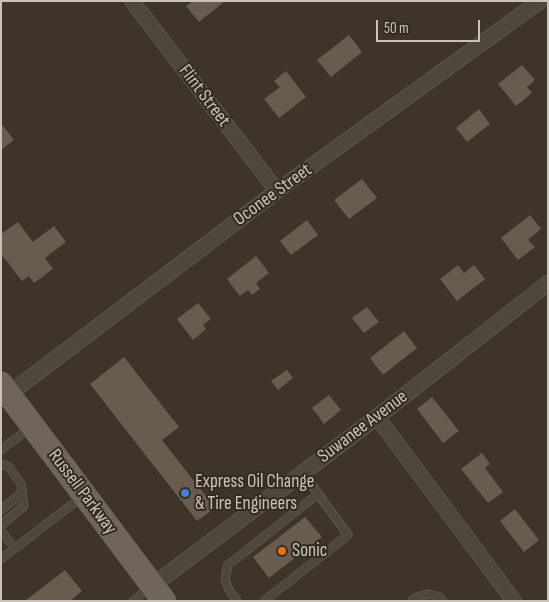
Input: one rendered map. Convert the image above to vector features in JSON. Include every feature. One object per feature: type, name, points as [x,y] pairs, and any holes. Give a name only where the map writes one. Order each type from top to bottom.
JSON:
[{"type":"main road","name":"Russell Parkway","points":[[4,390],[158,594]]},
{"type":"street","name":"Flint Street","points":[[132,1],[277,191]]},
{"type":"street","name":"Oconee Street","points":[[4,390],[540,1]]},
{"type":"street","name":"Suwanee Avenue","points":[[158,594],[303,473],[548,283]]},
{"type":"street","points":[[377,417],[514,601]]},
{"type":"lane","points":[[1,450],[33,426]]},
{"type":"lane","points":[[1,464],[9,467],[21,484],[24,506],[1,525]]},
{"type":"lane","points":[[264,601],[348,535],[303,473]]},
{"type":"lane","points":[[1,510],[22,493]]},
{"type":"lane","points":[[237,601],[225,580],[228,565],[318,494]]},
{"type":"lane","points":[[1,559],[84,495]]},
{"type":"lane","points":[[1,531],[14,548]]},
{"type":"lane","points":[[134,601],[158,594]]},
{"type":"lane","points":[[412,601],[417,597],[428,594],[440,596],[443,601]]},
{"type":"building","points":[[193,1],[225,1],[199,22],[186,6]]},
{"type":"building","points":[[349,35],[362,52],[331,77],[317,60]]},
{"type":"building","points":[[522,65],[535,80],[527,87],[532,93],[516,106],[498,84]]},
{"type":"building","points":[[286,71],[306,97],[279,118],[264,99],[280,87],[274,81]]},
{"type":"building","points":[[479,109],[490,124],[467,142],[456,128]]},
{"type":"building","points":[[1,123],[14,140],[1,150]]},
{"type":"building","points":[[362,179],[377,198],[349,219],[334,200]]},
{"type":"building","points":[[530,215],[541,229],[528,240],[535,247],[518,260],[501,238]]},
{"type":"building","points":[[307,220],[318,235],[291,255],[280,241]]},
{"type":"building","points":[[18,222],[33,242],[54,226],[66,242],[45,258],[53,269],[34,283],[29,276],[22,281],[1,254],[1,234]]},
{"type":"building","points":[[256,256],[269,273],[256,283],[260,289],[252,295],[248,290],[240,296],[227,279]]},
{"type":"building","points":[[458,265],[464,273],[474,265],[485,279],[457,301],[440,279]]},
{"type":"building","points":[[198,303],[211,319],[203,325],[206,329],[193,340],[177,319]]},
{"type":"building","points":[[367,307],[379,322],[364,333],[352,318]]},
{"type":"building","points":[[404,331],[417,348],[383,375],[370,358]]},
{"type":"building","points":[[124,357],[179,427],[162,440],[215,508],[197,521],[90,384]]},
{"type":"building","points":[[287,370],[293,378],[278,390],[271,381]]},
{"type":"building","points":[[329,395],[341,410],[324,424],[312,408]]},
{"type":"building","points":[[432,397],[459,431],[443,443],[417,409]]},
{"type":"building","points":[[482,453],[490,464],[485,468],[503,492],[488,503],[461,469]]},
{"type":"building","points":[[515,509],[539,540],[524,552],[500,521]]},
{"type":"building","points":[[305,517],[322,537],[269,578],[253,557]]},
{"type":"building","points":[[65,570],[82,591],[70,601],[25,601]]},
{"type":"place","name":"Express Oil Change & Tire Engineers","points":[[185,493]]},
{"type":"place","name":"Sonic","points":[[282,551]]}]
